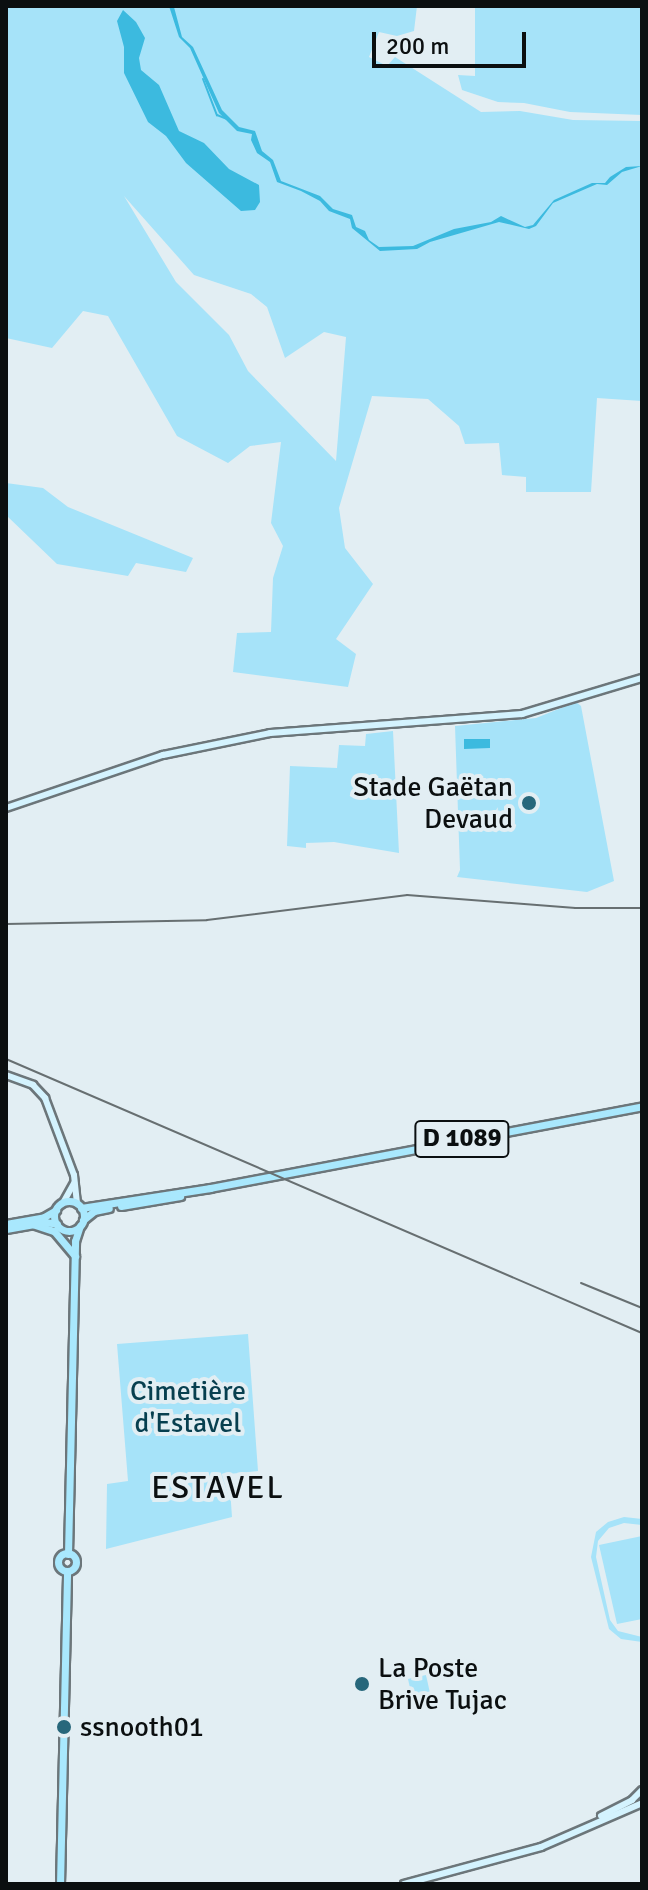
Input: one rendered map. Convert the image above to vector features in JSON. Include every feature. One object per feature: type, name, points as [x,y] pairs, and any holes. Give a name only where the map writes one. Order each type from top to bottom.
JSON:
[{"type":"main road","points":[[6,808],[163,755],[273,733],[522,714],[642,678]]},
{"type":"main road","points":[[6,1075],[40,1090],[75,1179],[81,1223],[75,1241],[68,1554],[59,1562],[67,1571],[60,1884]]},
{"type":"main road","name":"D 1089","points":[[81,1223],[94,1211],[642,1106]]},
{"type":"main road","points":[[6,1226],[44,1217],[56,1210],[75,1179]]},
{"type":"main road","name":"D 1089","points":[[79,1206],[196,1190]]},
{"type":"main road","points":[[63,1203],[79,1206]]},
{"type":"main road","points":[[56,1210],[60,1227],[75,1241]]},
{"type":"main road","points":[[6,1226],[32,1224],[60,1227],[81,1223]]},
{"type":"main road","points":[[32,1224],[54,1231],[75,1256]]},
{"type":"main road","points":[[67,1571],[76,1564],[73,1556],[68,1554]]},
{"type":"main road","points":[[404,1884],[541,1847],[642,1803],[640,1792]]},
{"type":"main road","points":[[433,1876],[539,1845],[632,1800],[640,1792]]},
{"type":"green space","points":[[6,6],[417,6],[414,31],[397,36],[379,32],[369,57],[387,66],[395,57],[481,112],[520,111],[573,120],[642,121],[642,401],[597,398],[591,492],[526,492],[526,477],[502,475],[499,443],[465,444],[459,426],[428,399],[372,396],[339,508],[345,548],[373,584],[336,639],[356,654],[348,687],[233,672],[237,633],[271,632],[273,578],[283,546],[271,523],[281,442],[250,446],[228,463],[177,436],[108,316],[83,311],[52,348],[6,338]],"holes":[[[124,196],[194,275],[251,294],[267,307],[285,358],[324,332],[346,337],[336,461],[248,371],[229,335],[176,282]]]},
{"type":"green space","points":[[475,6],[642,6],[642,115],[570,112],[524,103],[498,102],[462,90],[458,75],[475,76]]},
{"type":"green space","points":[[6,483],[43,488],[68,507],[193,558],[186,572],[136,563],[128,576],[57,564],[6,515]]},
{"type":"green space","name":"Stade Gaëtan Devaud","points":[[576,702],[581,706],[614,881],[587,892],[457,877],[460,870],[455,726],[536,718]]},
{"type":"green space","points":[[393,731],[399,853],[334,842],[306,843],[306,848],[287,846],[290,766],[337,768],[339,745],[365,746],[366,734]]},
{"type":"green space","name":"Cimetière d'Estavel","points":[[248,1334],[258,1471],[229,1474],[232,1517],[106,1549],[107,1484],[128,1481],[117,1344]]},
{"type":"green space","points":[[624,1517],[642,1519],[642,1525],[624,1523],[609,1528],[598,1541],[596,1557],[610,1620],[618,1631],[642,1637],[642,1642],[621,1639],[609,1629],[591,1557],[596,1532],[608,1522]]},
{"type":"green space","points":[[642,1536],[642,1619],[617,1624],[599,1545]]},
{"type":"green space","points":[[426,1675],[433,1707],[415,1711],[408,1679]]},
{"type":"shaded area","points":[[169,6],[174,7],[182,37],[193,47],[222,110],[239,127],[255,131],[262,151],[273,160],[281,181],[320,196],[333,209],[352,215],[356,227],[365,231],[369,240],[379,247],[413,246],[454,229],[491,222],[501,216],[525,227],[533,225],[554,200],[592,183],[605,183],[626,167],[642,166],[622,172],[607,185],[597,184],[553,203],[536,226],[529,229],[499,222],[430,242],[417,249],[380,251],[352,228],[350,219],[329,211],[320,201],[301,191],[277,182],[270,162],[257,153],[251,140],[252,134],[237,131],[219,113],[190,48],[179,37]]},
{"type":"shaded area","points":[[123,10],[136,22],[145,38],[139,58],[141,70],[159,85],[179,131],[204,143],[229,169],[259,185],[260,202],[255,210],[241,211],[186,163],[166,136],[148,122],[124,73],[124,47],[117,21]]},
{"type":"shaded area","points":[[464,739],[490,739],[490,748],[464,749]]},
{"type":"waterway","points":[[203,79],[217,115],[227,119]]},
{"type":"railway","points":[[6,924],[207,920],[407,895],[575,908],[642,908]]},
{"type":"railway","points":[[6,1059],[642,1333]]},
{"type":"railway","points":[[581,1283],[642,1308]]},
{"type":"place","name":"Stade Gaëtan Devaud","points":[[529,803]]},
{"type":"place","name":"La Poste Brive Tujac","points":[[362,1684]]},
{"type":"place","name":"ssnooth01","points":[[64,1727]]},
{"type":"district","name":"ESTAVEL","points":[[218,1488]]}]
